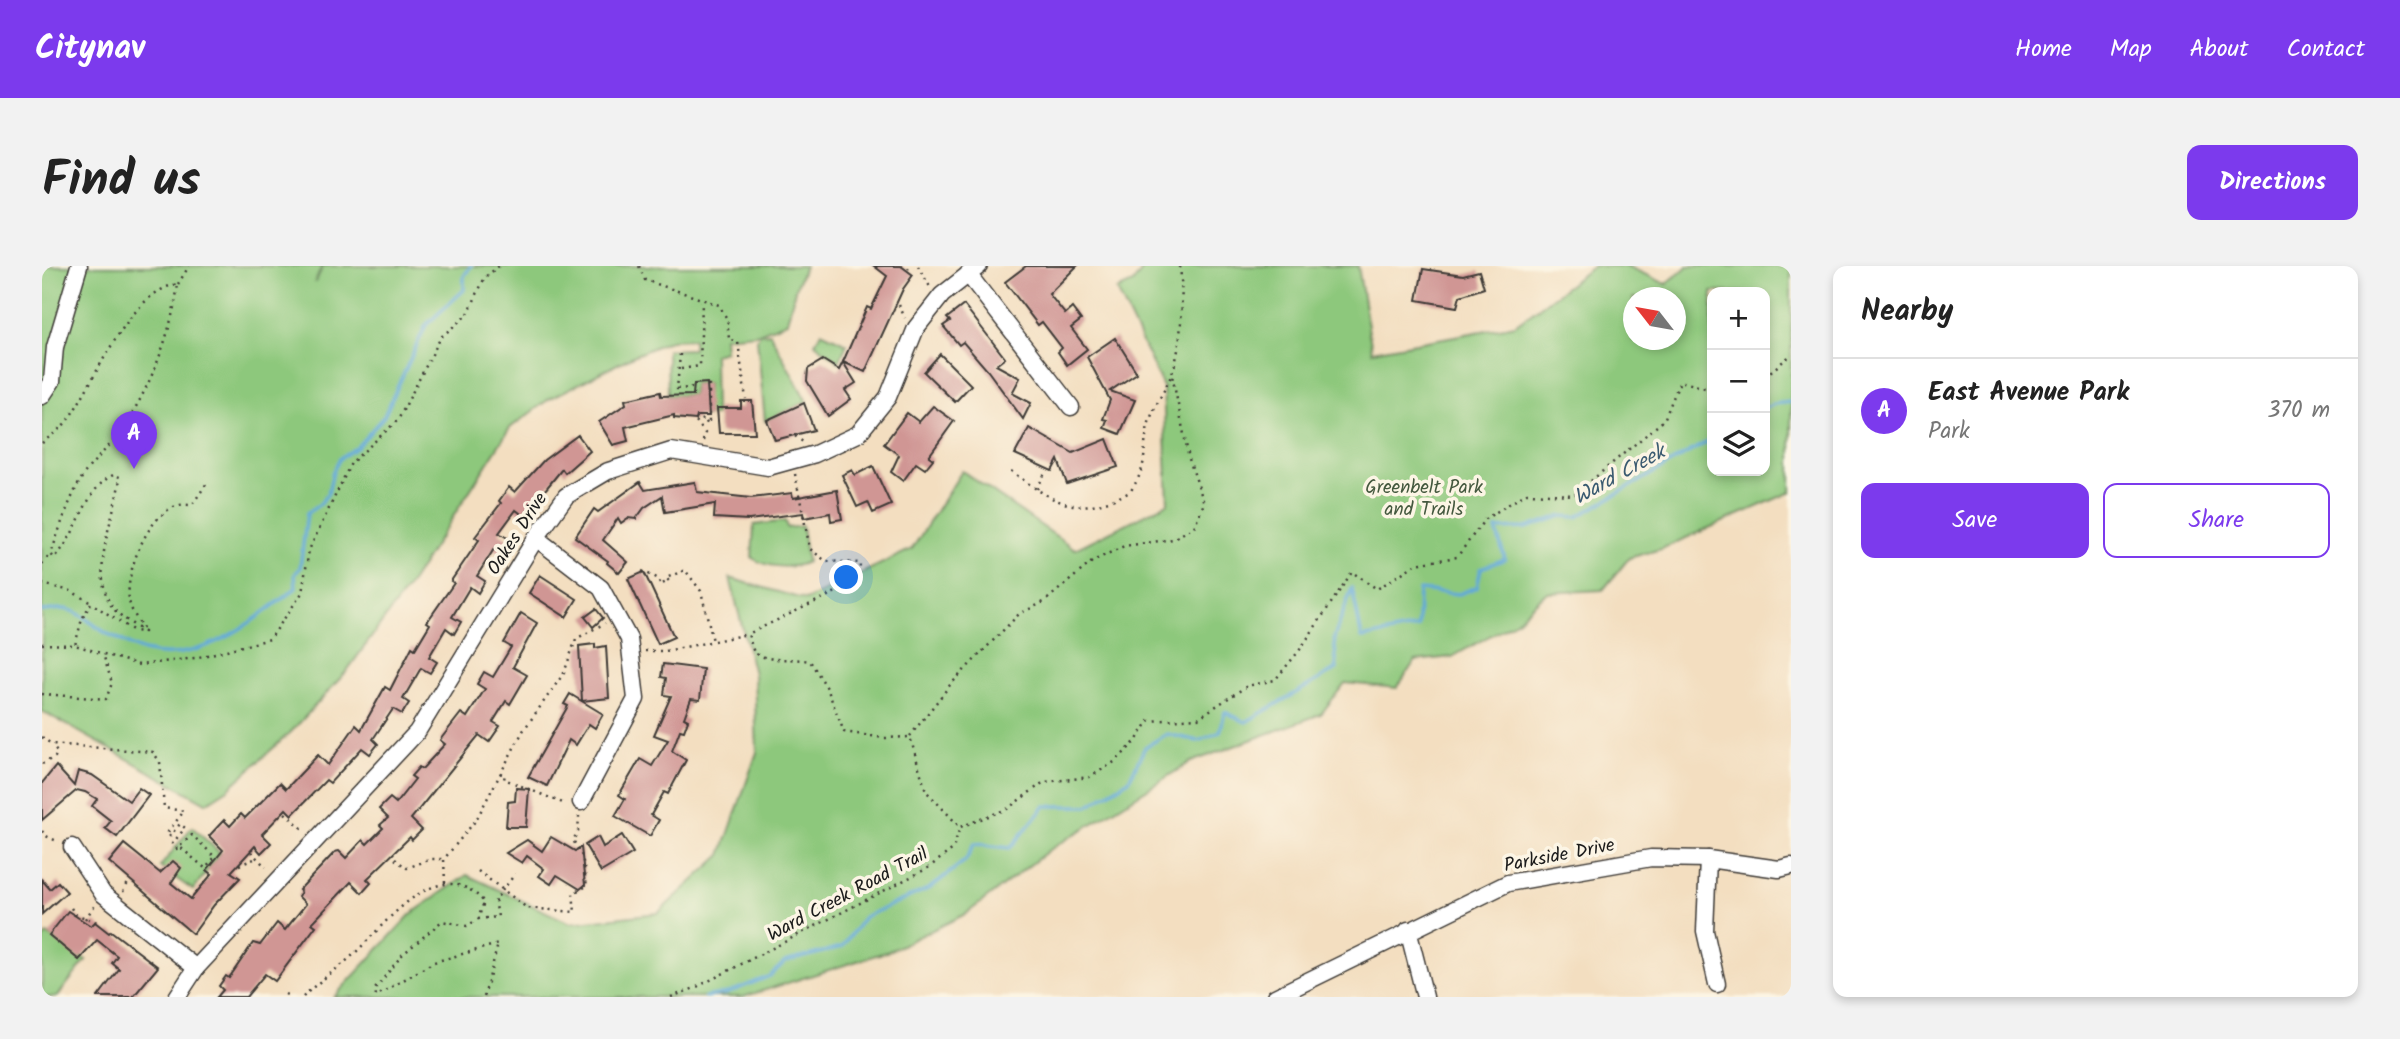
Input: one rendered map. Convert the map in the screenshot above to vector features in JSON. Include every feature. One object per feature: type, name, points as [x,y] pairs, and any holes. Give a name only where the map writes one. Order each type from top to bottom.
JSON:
[{"type":"street","points":[[42,396],[52,381],[49,346],[79,266]]},
{"type":"street","points":[[973,270],[1071,407]]},
{"type":"street","name":"Oakes Drive","points":[[177,997],[196,968],[417,732],[536,538],[566,496],[608,471],[671,451],[768,467],[816,454],[858,434],[888,397],[916,327],[942,295],[973,270]]},
{"type":"street","points":[[536,538],[601,588],[629,639],[631,652],[636,699],[573,803]]},
{"type":"street","points":[[72,847],[103,894],[196,968]]},
{"type":"street","name":"Parkside Drive","points":[[1275,997],[1508,883],[1651,858],[1708,859],[1779,869],[1791,866]]},
{"type":"street","points":[[1708,859],[1705,931],[1717,984]]},
{"type":"street","points":[[1408,930],[1425,997]]},
{"type":"path","points":[[42,564],[51,554],[66,511],[85,473],[116,438],[145,389],[170,322],[178,284],[189,266]]},
{"type":"path","points":[[42,644],[75,645],[139,665],[195,658],[270,639],[302,593],[309,550],[351,463],[398,420],[441,337],[468,314],[485,277],[499,266]]},
{"type":"path","points":[[639,266],[645,280],[719,305],[727,318],[729,339],[738,342],[746,399]]},
{"type":"path","points":[[918,266],[930,287]]},
{"type":"path","points":[[1010,471],[1060,504],[1076,507],[1130,492],[1145,466],[1148,428],[1154,408],[1172,375],[1183,304],[1180,266]]},
{"type":"path","points":[[42,443],[65,424],[120,330],[165,286],[178,284]]},
{"type":"path","points":[[681,369],[701,366],[702,301]]},
{"type":"path","points":[[900,305],[906,321]]},
{"type":"path","points":[[680,354],[681,369],[677,389],[691,388],[691,385]]},
{"type":"path","points":[[1770,372],[1791,355]]},
{"type":"path","points":[[748,634],[754,653],[767,660],[793,657],[810,661],[827,688],[844,732],[884,738],[909,737],[950,685],[1019,614],[1044,602],[1093,561],[1124,546],[1173,539],[1194,527],[1204,503],[1189,458],[1172,375]]},
{"type":"path","points":[[909,737],[926,791],[960,827],[1007,809],[1044,782],[1090,777],[1116,761],[1136,741],[1149,721],[1198,718],[1247,686],[1275,680],[1299,651],[1352,572],[1377,589],[1416,564],[1457,557],[1485,519],[1527,493],[1574,495],[1664,420],[1680,381],[1707,389]]},
{"type":"path","points":[[703,441],[705,433],[696,421],[704,419],[708,425],[709,384]]},
{"type":"path","points":[[795,436],[807,445]]},
{"type":"path","points":[[631,652],[666,650],[748,634],[859,581],[860,563],[826,561],[810,549],[793,460]]},
{"type":"path","points":[[1037,490],[1045,473]]},
{"type":"path","points":[[51,554],[54,558],[64,549],[101,481],[113,475],[120,477],[104,560],[104,585],[111,606],[144,632]]},
{"type":"path","points":[[144,632],[129,603],[128,582],[132,562],[162,516],[176,506],[192,505],[207,483]]},
{"type":"path","points":[[642,571],[659,579],[660,585],[669,581],[666,578],[685,570],[701,591],[713,641]]},
{"type":"path","points":[[42,584],[71,591],[134,631],[144,632]]},
{"type":"path","points":[[75,645],[82,619],[91,603]]},
{"type":"path","points":[[445,883],[444,859],[476,820],[523,731],[564,673],[576,639],[618,616]]},
{"type":"path","points":[[42,694],[106,699],[112,683],[103,653]]},
{"type":"path","points":[[42,737],[57,752],[55,757],[42,764]]},
{"type":"path","points":[[51,744],[153,752],[160,762],[164,808],[184,811],[167,832],[169,836],[180,824],[185,828],[172,844],[205,868],[215,857],[192,835],[181,848]]},
{"type":"path","points":[[478,871],[527,908],[575,912],[573,893],[587,886],[582,856],[573,840],[578,832],[573,803],[504,779],[505,775],[500,773]]},
{"type":"path","points":[[285,813],[303,829]]},
{"type":"path","name":"Ward Creek Road Trail","points":[[671,997],[695,988],[928,868],[953,849],[960,827]]},
{"type":"path","points":[[42,831],[46,836],[72,847]]},
{"type":"path","points":[[251,852],[266,867]]},
{"type":"path","points":[[239,865],[257,858]]},
{"type":"path","points":[[395,859],[407,868],[431,859],[444,859]]},
{"type":"path","points":[[484,997],[498,944],[434,962],[376,996],[375,989],[402,956],[442,921],[467,926],[478,919],[498,917],[495,900],[515,874]]},
{"type":"path","points":[[119,895],[128,883]]},
{"type":"path","points":[[303,997],[418,894],[445,883],[472,889],[484,902],[478,919]]},
{"type":"path","points":[[71,908],[75,914],[97,922]]},
{"type":"path","points":[[285,995],[291,997]]},
{"type":"green space","points":[[42,266],[322,266],[315,283],[323,266],[805,266],[796,286],[787,322],[756,334],[724,337],[725,351],[714,354],[715,416],[706,416],[707,383],[694,384],[693,395],[668,396],[667,350],[693,349],[693,339],[671,340],[633,356],[549,399],[510,428],[410,584],[346,672],[292,731],[228,789],[206,803],[42,711]]},
{"type":"green space","name":"Greenbelt Park and Trails","points":[[1145,266],[1358,266],[1372,351],[1515,325],[1594,266],[1627,266],[1666,284],[1688,266],[1791,266],[1791,492],[1661,549],[1629,558],[1603,590],[1546,593],[1516,621],[1452,657],[1415,661],[1397,688],[1345,683],[1321,714],[1191,762],[1048,851],[966,914],[889,951],[743,997],[334,997],[411,914],[467,875],[570,923],[658,913],[721,855],[757,752],[754,674],[730,578],[806,600],[912,549],[962,471],[1075,549],[1168,503],[1163,387],[1117,290],[1133,283]]},
{"type":"green space","points":[[821,332],[847,344],[839,362],[815,343]]},
{"type":"green space","points":[[770,333],[807,402],[765,421],[757,339],[760,334]]},
{"type":"green space","points":[[785,521],[787,528],[802,526],[807,562],[794,566],[779,566],[764,564],[752,558],[754,525]]},
{"type":"green space","points":[[192,827],[220,853],[193,890],[160,867]]},
{"type":"green space","points":[[47,934],[86,960],[57,997],[42,997],[42,940]]},
{"type":"building","points":[[874,266],[901,266],[913,275],[903,289],[865,372],[843,362],[867,307],[871,309],[887,276]]},
{"type":"building","points":[[1026,266],[1077,266],[1049,294],[1065,314],[1072,308],[1081,320],[1071,328],[1087,349],[1067,365],[1058,352],[1062,348],[1042,322],[1038,325],[1005,282]]},
{"type":"building","points":[[1423,269],[1463,275],[1479,271],[1484,288],[1460,296],[1457,307],[1417,300]]},
{"type":"building","points":[[964,305],[1005,358],[996,365],[1020,378],[1012,393],[1031,403],[1023,419],[988,371],[963,342],[959,345],[943,326],[950,321],[947,318]]},
{"type":"building","points":[[1115,338],[1137,373],[1110,391],[1135,400],[1120,434],[1104,428],[1107,420],[1103,419],[1110,400],[1087,357]]},
{"type":"building","points":[[940,354],[971,385],[955,402],[924,372]]},
{"type":"building","points":[[823,360],[839,370],[843,362],[856,383],[845,390],[851,399],[828,416],[807,381],[808,369]]},
{"type":"building","points":[[707,383],[709,416],[697,416],[696,420],[674,418],[674,415],[625,427],[628,441],[613,445],[599,422],[626,404],[625,400],[660,392],[661,396],[693,395],[694,384]]},
{"type":"building","points":[[741,401],[752,401],[755,433],[719,433],[717,408],[741,408]]},
{"type":"building","points":[[804,403],[814,430],[775,440],[767,420]]},
{"type":"building","points":[[933,406],[954,421],[929,456],[933,459],[925,469],[916,463],[903,481],[891,472],[899,455],[884,444],[907,413],[919,422]]},
{"type":"building","points":[[1029,428],[1073,453],[1107,439],[1118,467],[1067,484],[1058,460],[1052,471],[1015,454]]},
{"type":"building","points":[[578,435],[590,451],[565,473],[562,469],[524,516],[516,510],[499,533],[511,540],[502,554],[494,549],[477,576],[485,581],[478,593],[470,587],[452,617],[461,622],[454,634],[446,628],[429,657],[437,662],[430,673],[421,668],[403,699],[409,703],[402,714],[393,709],[373,739],[378,744],[370,754],[362,748],[330,783],[326,780],[292,815],[286,809],[262,834],[271,843],[261,853],[255,846],[231,872],[240,878],[214,905],[193,934],[109,862],[124,844],[160,873],[173,861],[181,868],[171,883],[191,899],[212,874],[207,870],[223,850],[209,836],[224,820],[230,826],[241,814],[245,818],[280,783],[286,789],[318,755],[328,765],[356,725],[361,730],[385,687],[390,690],[412,647],[415,649],[430,624],[427,622],[454,583],[451,581],[479,540],[475,537],[501,503],[499,501],[509,487],[515,492],[544,460]]},
{"type":"building","points":[[873,466],[891,505],[873,513],[868,502],[857,507],[842,475],[852,470],[855,475]]},
{"type":"building","points":[[640,482],[645,490],[695,482],[697,492],[751,498],[792,493],[793,498],[837,490],[842,519],[831,521],[830,513],[804,518],[803,513],[749,520],[714,518],[715,504],[665,512],[662,496],[644,508],[636,519],[628,518],[621,523],[618,518],[603,540],[628,562],[619,573],[608,561],[575,537],[594,509],[598,512]]},
{"type":"building","points":[[644,572],[674,637],[658,644],[628,579]]},
{"type":"building","points":[[540,575],[577,599],[566,617],[529,593]]},
{"type":"building","points":[[596,609],[603,618],[593,627],[585,617]]},
{"type":"building","points":[[521,613],[537,623],[513,667],[527,675],[510,704],[506,701],[493,722],[500,726],[489,742],[479,735],[411,819],[422,830],[412,840],[410,837],[367,879],[371,883],[362,893],[351,882],[312,923],[316,926],[275,981],[265,974],[246,997],[217,997],[223,990],[219,986],[226,976],[229,978],[253,943],[260,945],[277,923],[285,930],[306,904],[298,896],[301,892],[299,890],[335,852],[339,851],[346,858],[363,840],[367,844],[383,828],[380,825],[388,818],[379,809],[390,798],[396,803],[415,779],[411,776],[419,767],[422,769],[445,744],[440,740],[461,713],[467,717],[485,689],[477,684],[484,672],[493,677],[511,647],[504,643]]},
{"type":"building","points":[[595,644],[595,648],[606,646],[609,698],[582,701],[579,646]]},
{"type":"building","points":[[663,664],[703,669],[700,700],[691,699],[684,718],[688,720],[684,731],[680,730],[672,751],[686,760],[668,794],[664,792],[651,815],[659,820],[650,836],[615,816],[625,799],[619,795],[640,759],[652,766],[668,740],[654,735],[671,696],[664,695],[666,678],[661,677]]},
{"type":"building","points":[[570,694],[603,714],[595,728],[589,724],[576,745],[569,740],[547,786],[528,777],[568,706],[564,704]]},
{"type":"building","points":[[56,766],[74,786],[78,771],[92,775],[129,801],[139,788],[149,795],[117,837],[105,828],[111,821],[92,806],[97,799],[77,790],[42,820],[42,783]]},
{"type":"building","points":[[516,788],[529,789],[526,827],[506,827],[508,802],[515,801]]},
{"type":"building","points":[[622,835],[633,853],[601,872],[585,845],[598,837],[603,847]]},
{"type":"building","points":[[551,837],[575,851],[581,847],[585,885],[580,889],[557,875],[551,884],[539,876],[544,869],[527,856],[522,863],[506,853],[527,840],[542,851]]},
{"type":"building","points":[[42,880],[50,889],[58,882],[67,892],[42,914]]},
{"type":"building","points":[[68,911],[91,926],[95,922],[109,933],[111,931],[158,967],[133,997],[98,997],[119,969],[112,963],[117,956],[97,940],[79,960],[49,935]]},
{"type":"waterway","points":[[42,611],[63,609],[75,612],[136,648],[165,654],[206,647],[225,638],[296,588],[295,574],[300,568],[307,513],[320,504],[328,493],[333,471],[340,458],[357,447],[384,416],[426,325],[464,290],[464,276],[471,266]]},
{"type":"waterway","name":"Ward Creek","points":[[1770,406],[1791,402]]},
{"type":"waterway","name":"Ward Creek","points":[[705,997],[728,993],[770,976],[785,962],[842,947],[864,917],[930,888],[966,860],[974,844],[1010,848],[1045,806],[1088,806],[1129,780],[1145,747],[1167,734],[1198,741],[1220,732],[1225,712],[1246,722],[1337,669],[1334,638],[1352,588],[1362,638],[1418,627],[1419,590],[1459,594],[1477,587],[1481,568],[1505,559],[1496,529],[1526,528],[1561,516],[1577,517],[1707,442]]},
{"type":"place","name":"East Avenue Park","points":[[134,469]]}]
